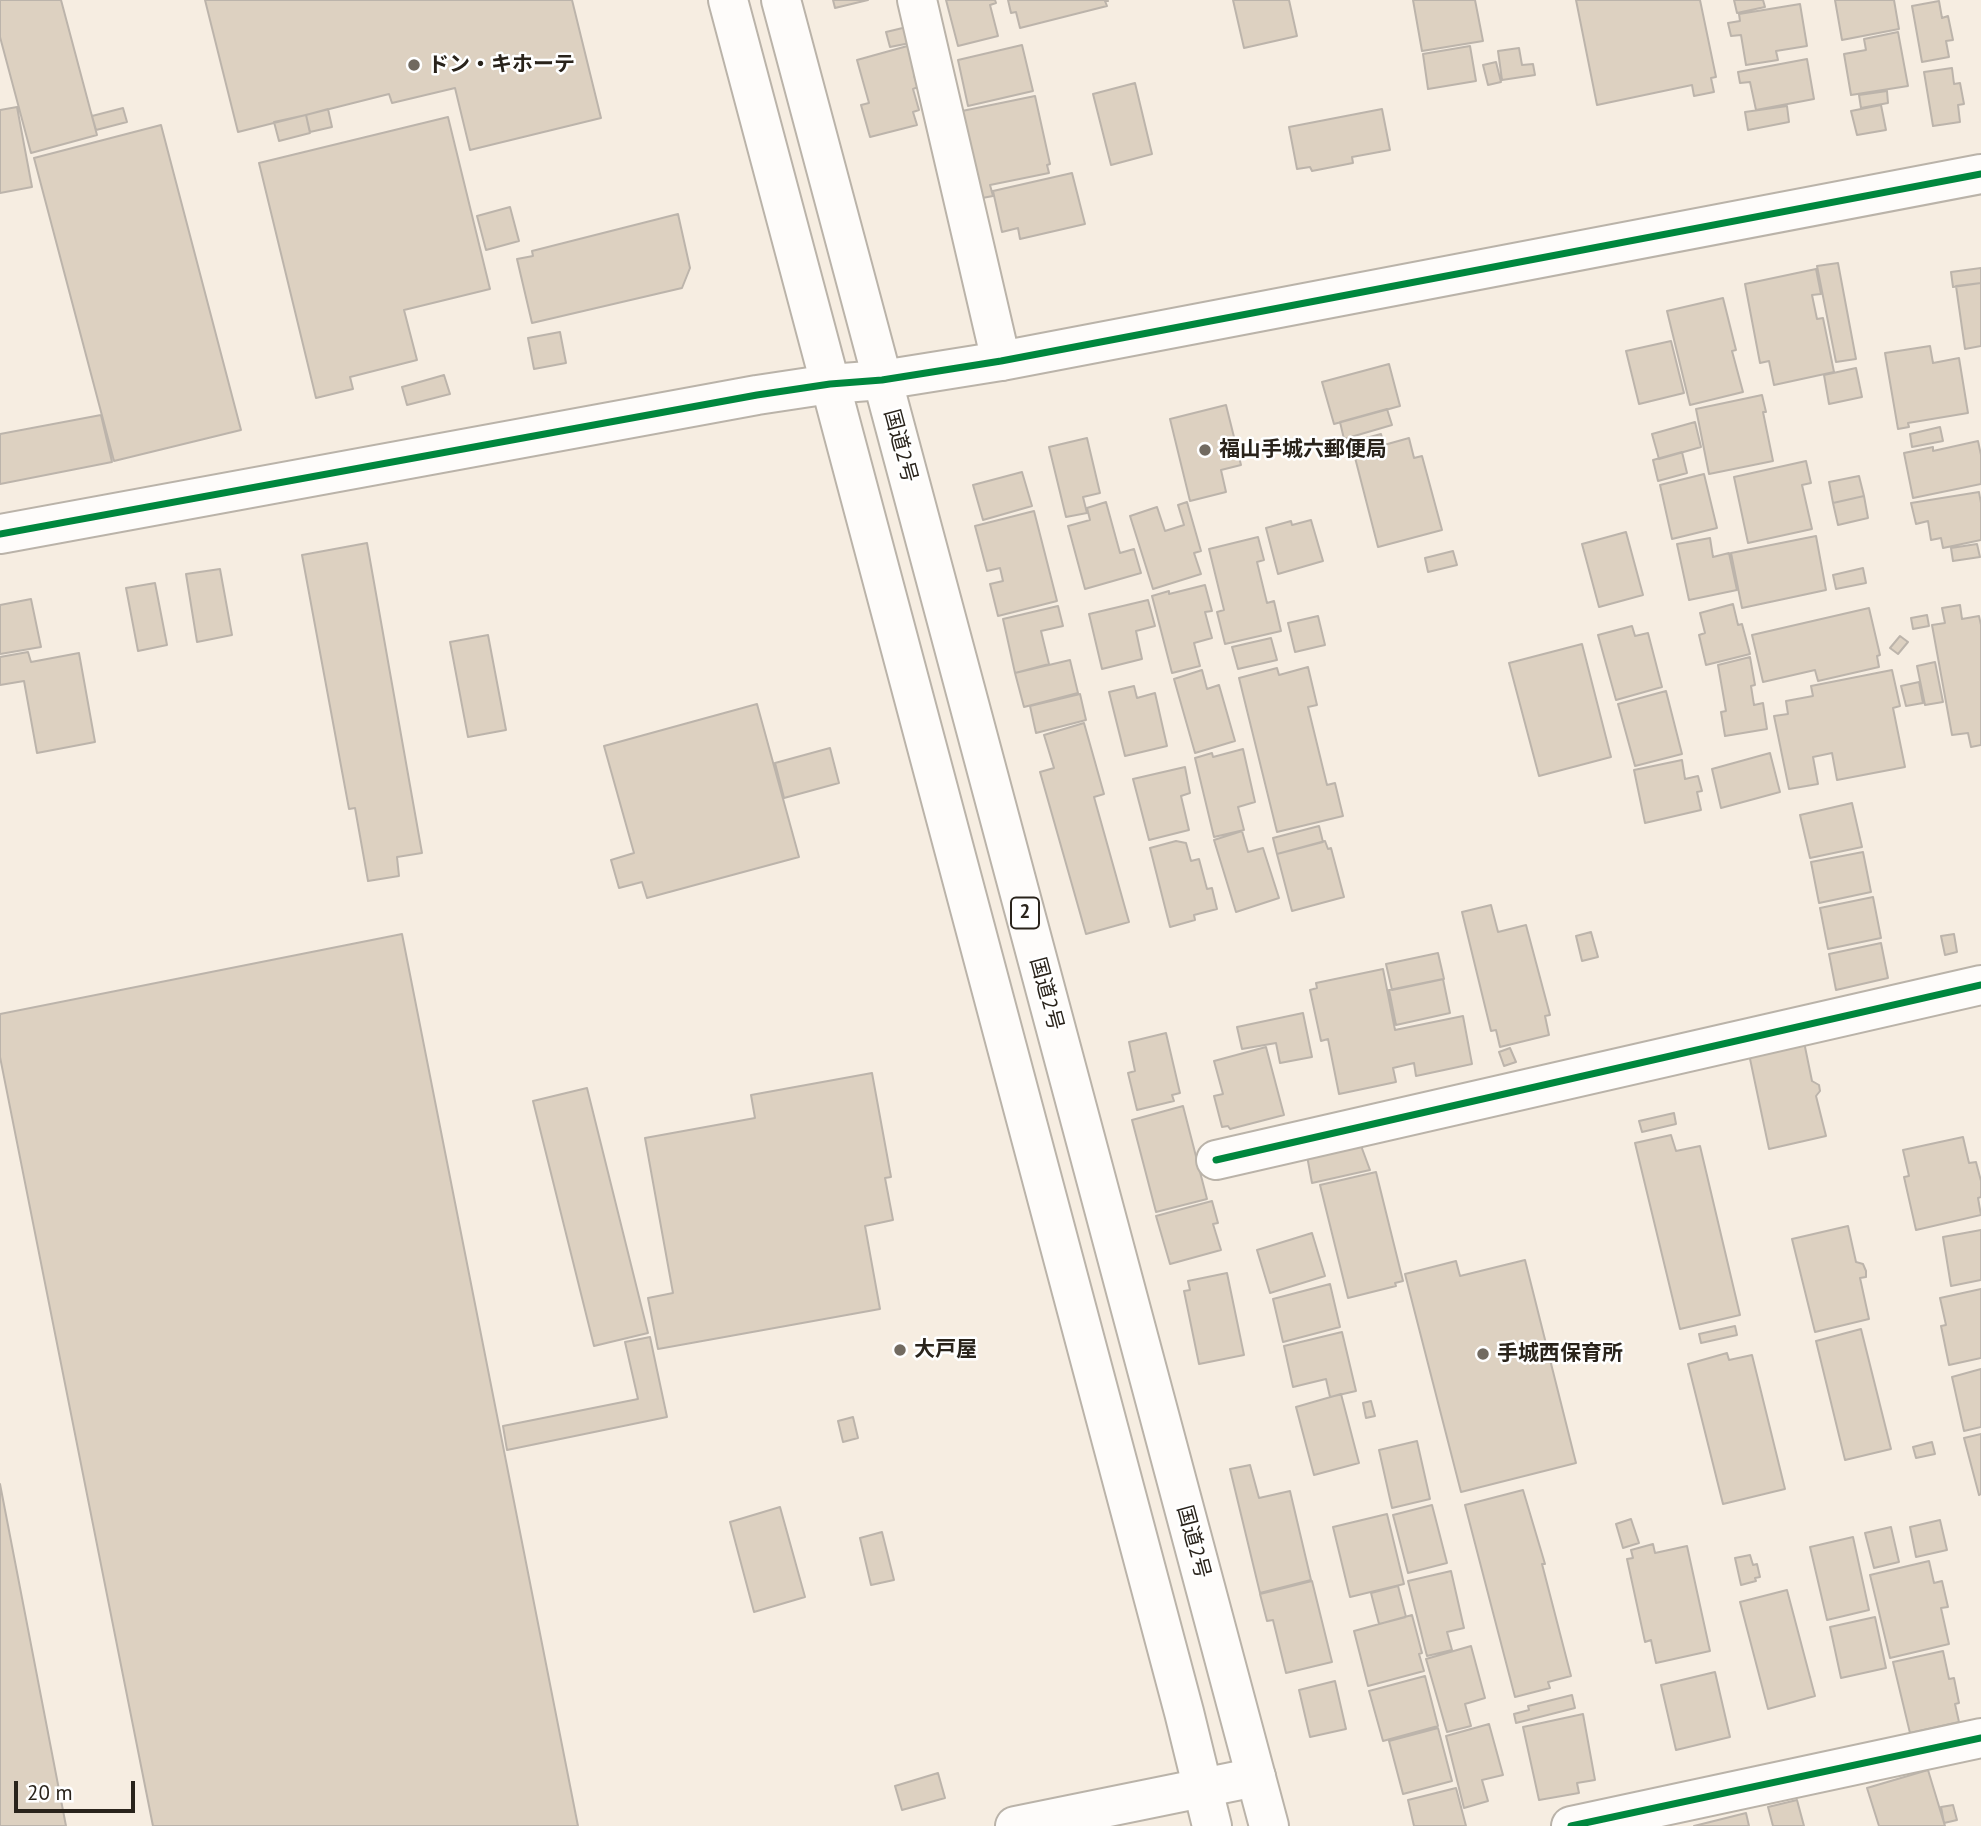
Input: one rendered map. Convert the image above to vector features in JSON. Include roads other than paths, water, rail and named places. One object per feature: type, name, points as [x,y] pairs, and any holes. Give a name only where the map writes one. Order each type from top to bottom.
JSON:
[{"type":"main road","points":[[728,0],[1212,1826]]},
{"type":"main road","name":"国道2号","points":[[781,0],[1269,1826]]},
{"type":"main road","points":[[917,0],[1001,361]]},
{"type":"main road","points":[[0,534],[743,398],[1001,361],[1981,174]]},
{"type":"main road","points":[[1216,1160],[1981,985]]},
{"type":"main road","points":[[1571,1826],[1981,1738]]},
{"type":"main road","points":[[1015,1826],[1256,1777]]},
{"type":"place","name":"ドン・キホーテ","points":[[414,65]]},
{"type":"place","name":"福山手城六郵便局","points":[[1205,450]]},
{"type":"place","name":"大戸屋","points":[[900,1350]]},
{"type":"place","name":"手城西保育所","points":[[1483,1354]]}]
